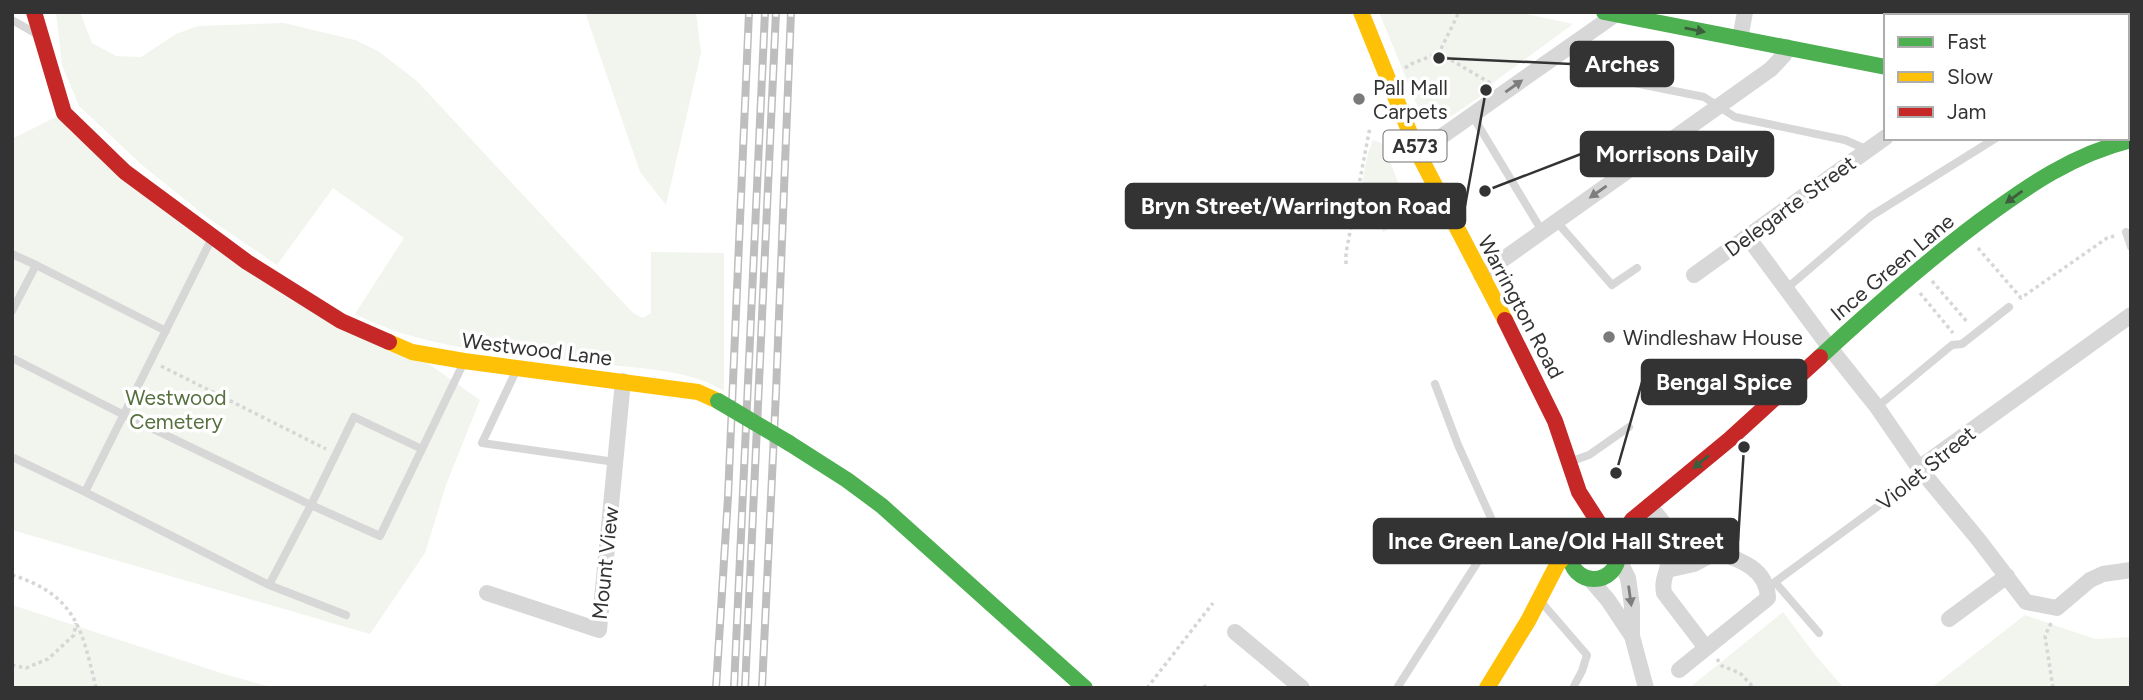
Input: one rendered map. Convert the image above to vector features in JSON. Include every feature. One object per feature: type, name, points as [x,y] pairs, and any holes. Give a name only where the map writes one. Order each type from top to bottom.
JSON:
[{"type":"street","name":"Westwood Lane","points":[[34,12],[64,113],[125,172],[247,262],[341,321],[412,352],[698,392],[718,401],[847,480],[882,506],[1084,688]]},
{"type":"street","name":"Warrington Road","points":[[1361,12],[1418,153],[1550,410],[1587,506],[1606,534]]},
{"type":"street","points":[[1740,38],[1745,12]]},
{"type":"street","points":[[1418,153],[1610,13],[1884,63]]},
{"type":"street","points":[[1481,275],[1771,69],[1784,55],[1787,47]]},
{"type":"street","name":"Delegarte Street","points":[[1694,275],[1884,138]]},
{"type":"street","points":[[2071,159],[2095,140]]},
{"type":"street","name":"Ince Green Lane","points":[[1618,554],[1629,525],[1741,429],[1900,284],[2045,174],[2071,159],[2131,140]]},
{"type":"street","points":[[1747,236],[1877,407],[1919,468],[2026,602],[2057,608],[2090,580],[2103,574],[2131,570]]},
{"type":"street","name":"Violet Street","points":[[1919,468],[2131,315]]},
{"type":"street","name":"Mount View","points":[[487,593],[599,630],[623,381]]},
{"type":"street","name":"Warrington Road","points":[[1570,466],[1571,547]]},
{"type":"street","points":[[1649,506],[1671,536],[1673,548],[1662,583],[1664,593],[1710,644]]},
{"type":"street","points":[[1487,688],[1541,602],[1557,565],[1576,538],[1582,533],[1598,531],[1606,534]]},
{"type":"street","name":"A573","points":[[1606,534],[1616,544],[1618,554]]},
{"type":"street","name":"A573","points":[[1571,547],[1570,555],[1577,583]]},
{"type":"street","points":[[1667,570],[1694,564],[1717,552],[1748,563],[1771,584],[1768,598],[1679,670]]},
{"type":"street","points":[[1541,602],[1577,583],[1597,579],[1611,572],[1618,554]]},
{"type":"street","points":[[1618,554],[1628,578],[1632,636],[1646,688]]},
{"type":"street","points":[[1949,619],[2007,576]]},
{"type":"street","points":[[1577,583],[1608,600],[1632,636]]},
{"type":"street","points":[[1235,632],[1302,688]]},
{"type":"lane","points":[[12,20],[41,37]]},
{"type":"lane","points":[[1600,76],[1704,97],[1735,117],[1846,139],[1868,150]]},
{"type":"lane","points":[[1472,115],[1542,231]]},
{"type":"lane","points":[[1786,289],[1871,216],[1993,140]]},
{"type":"lane","points":[[1556,221],[1612,285],[1637,268]]},
{"type":"lane","points":[[2126,232],[2131,247]]},
{"type":"lane","points":[[85,492],[213,237]]},
{"type":"lane","points":[[12,254],[166,331]]},
{"type":"lane","points":[[12,311],[36,265]]},
{"type":"lane","points":[[1877,407],[1952,345],[1962,344],[2009,307]]},
{"type":"lane","points":[[12,358],[124,415],[380,536],[464,361]]},
{"type":"lane","points":[[517,368],[482,443],[615,462]]},
{"type":"lane","points":[[1397,688],[1493,538],[1496,529],[1458,445],[1435,384]]},
{"type":"lane","points":[[269,585],[354,417],[422,449]]},
{"type":"lane","points":[[1570,466],[1629,427]]},
{"type":"lane","points":[[12,457],[269,585],[346,615]]},
{"type":"lane","name":"Violet Street","points":[[1771,584],[1912,482],[1919,468]]},
{"type":"lane","points":[[1771,584],[1819,632]]},
{"type":"lane","points":[[1541,602],[1587,655],[1573,688]]},
{"type":"path","points":[[1400,71],[1439,53],[1459,12]]},
{"type":"path","points":[[1439,53],[1505,92]]},
{"type":"path","points":[[1346,264],[1370,127]]},
{"type":"path","points":[[1979,250],[2021,298],[2107,237],[2126,232]]},
{"type":"path","points":[[1936,285],[1976,333]]},
{"type":"path","points":[[1923,295],[1959,344]]},
{"type":"path","points":[[151,361],[334,453]]},
{"type":"path","points":[[12,575],[37,583],[62,603],[76,621],[86,646],[96,688]]},
{"type":"path","points":[[1147,688],[1213,603]]},
{"type":"path","points":[[2053,688],[2045,636],[2057,608]]},
{"type":"path","points":[[12,665],[26,668],[48,659],[74,635],[76,621]]},
{"type":"path","points":[[1710,644],[1723,666],[1740,673],[1754,688]]},
{"type":"green space","points":[[56,12],[80,12],[92,43],[116,56],[141,57],[176,34],[198,26],[284,23],[355,40],[378,51],[417,81],[633,313],[643,318],[651,313],[651,252],[724,253],[724,391],[698,379],[669,372],[447,345],[384,327],[355,314],[404,238],[333,188],[277,265],[208,218],[142,165],[79,106],[62,65]]},
{"type":"green space","points":[[585,12],[696,12],[701,53],[666,205],[640,172]]},
{"type":"green space","points":[[1379,12],[1517,12],[1573,24],[1494,82],[1487,92],[1440,122],[1419,110]]},
{"type":"green space","name":"Westwood Cemetery","points":[[64,113],[247,262],[412,352],[480,400],[446,485],[425,553],[370,634],[12,530],[12,139]]},
{"type":"green space","points":[[1373,140],[1383,144],[1398,182],[1415,214],[1383,232],[1372,204],[1358,202]]},
{"type":"green space","points":[[12,605],[227,675],[276,688],[12,688]]},
{"type":"green space","points":[[1783,612],[1844,688],[1689,688]]},
{"type":"green space","points":[[2025,615],[2095,639],[2131,637],[2131,688],[1931,688]]},
{"type":"railway","points":[[716,688],[728,497],[749,12]]},
{"type":"railway","points":[[734,688],[765,12]]},
{"type":"railway","points":[[745,688],[776,12]]},
{"type":"railway","points":[[762,688],[791,12]]},
{"type":"traffic: fast","points":[[1604,12],[1884,67]]},
{"type":"traffic: fast","points":[[1820,357],[1918,270],[2016,195],[2070,163],[2131,140]]},
{"type":"traffic: fast","points":[[718,401],[789,443]]},
{"type":"traffic: fast","points":[[789,443],[882,506],[1085,688]]},
{"type":"traffic: fast","points":[[1594,531],[1611,538],[1618,555],[1611,572],[1594,579],[1577,572],[1570,555],[1577,538],[1594,531]]},
{"type":"traffic: slow","points":[[1361,12],[1418,153],[1505,320]]},
{"type":"traffic: slow","points":[[389,342],[412,352],[698,392],[718,401]]},
{"type":"traffic: slow","points":[[1487,688],[1528,621],[1557,565],[1571,548]]},
{"type":"traffic: jam","points":[[34,12],[64,113],[125,172],[247,262],[341,321],[389,342]]},
{"type":"traffic: jam","points":[[1505,320],[1555,421],[1579,492],[1606,534]]},
{"type":"traffic: jam","points":[[1618,551],[1625,530],[1632,520],[1730,439],[1820,357]]},
{"type":"place","name":"Arches","points":[[1439,58]]},
{"type":"place","name":"Bryn Street/Warrington Road","points":[[1486,90]]},
{"type":"place","name":"Pall Mall Carpets","points":[[1359,99]]},
{"type":"place","name":"Morrisons Daily","points":[[1485,191]]},
{"type":"place","name":"Windleshaw House","points":[[1609,337]]},
{"type":"place","name":"Ince Green Lane/Old Hall Street","points":[[1744,447]]},
{"type":"place","name":"Bengal Spice","points":[[1616,473]]}]
